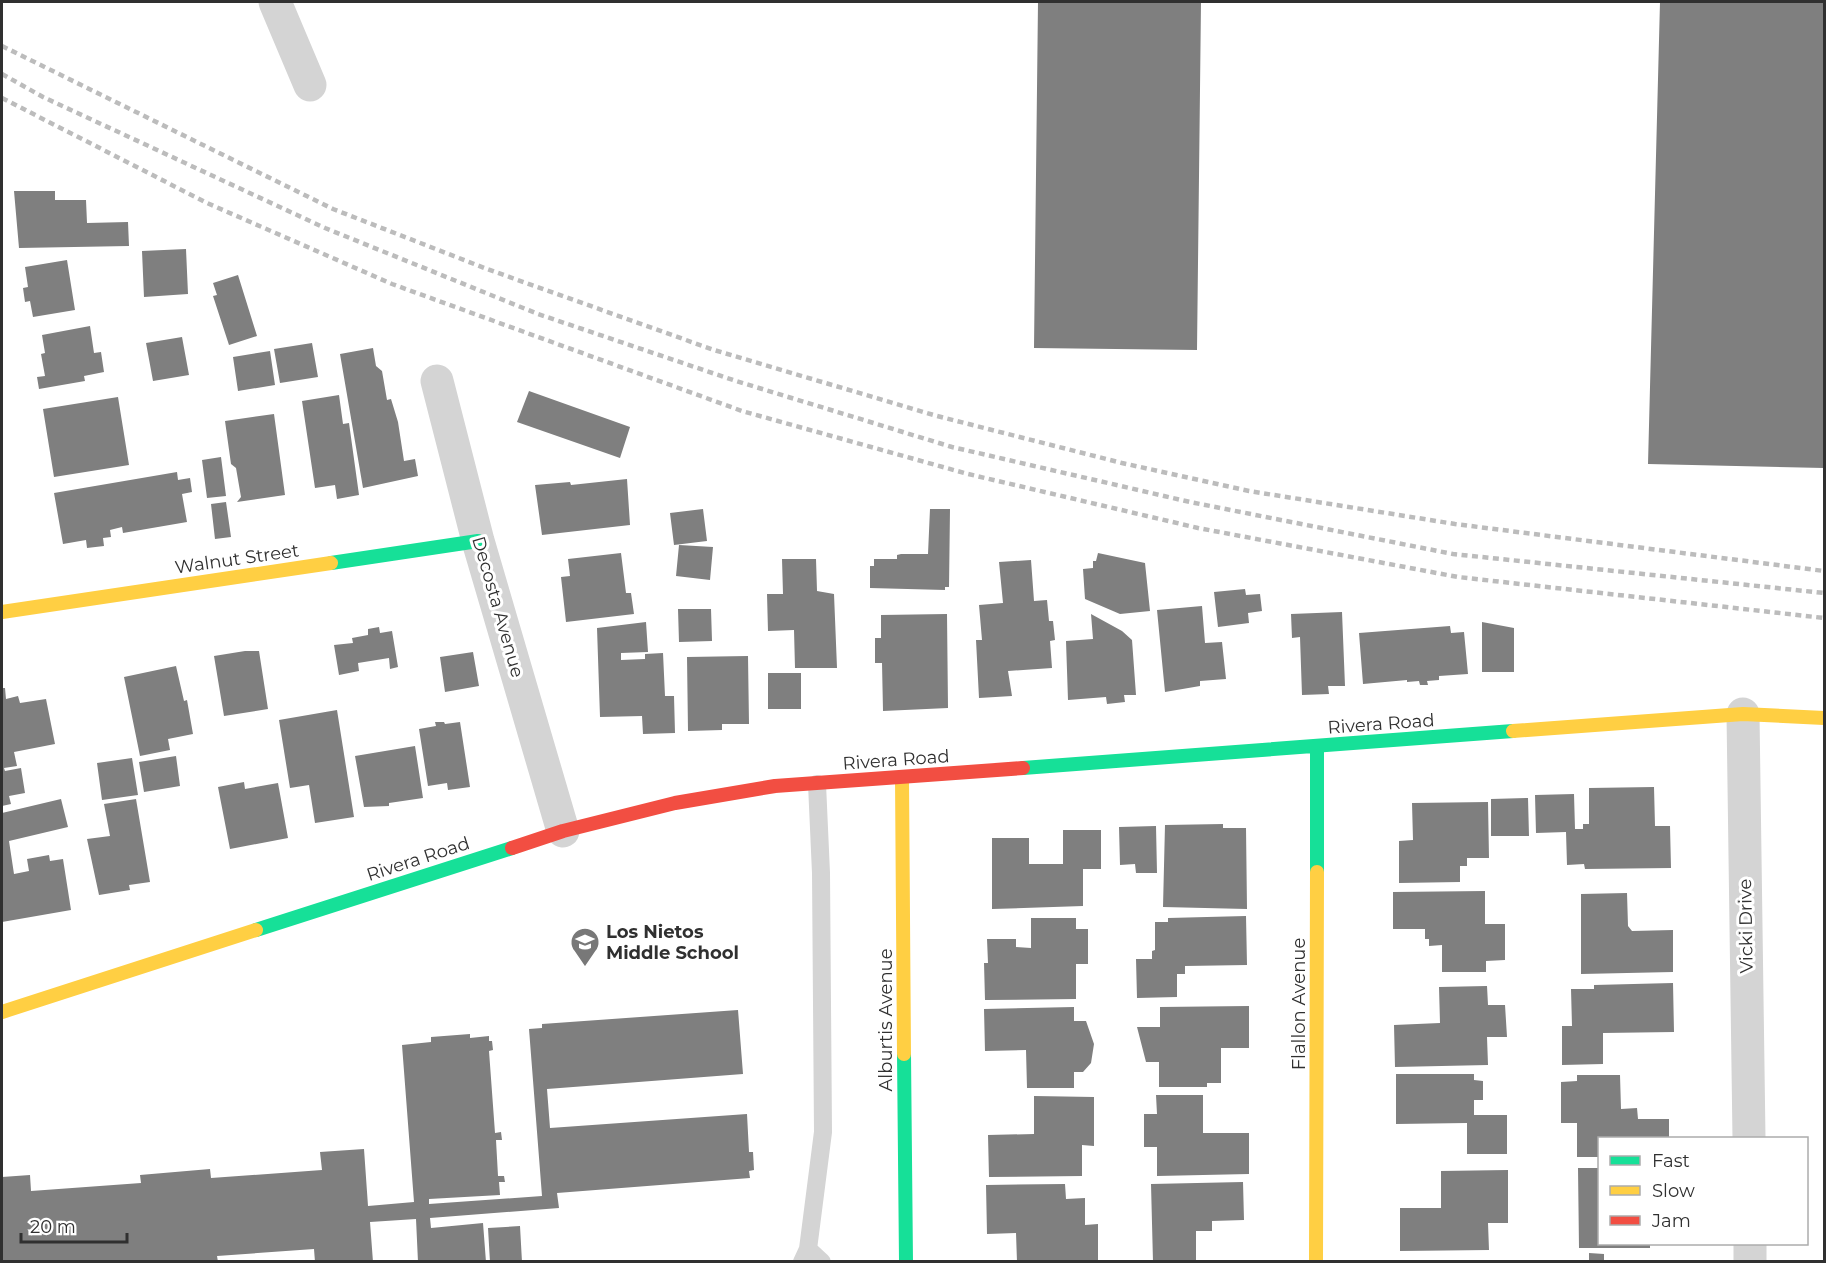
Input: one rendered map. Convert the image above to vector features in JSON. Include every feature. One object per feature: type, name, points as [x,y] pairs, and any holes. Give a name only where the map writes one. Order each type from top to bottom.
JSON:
[{"type":"street","points":[[275,2],[310,85]]},
{"type":"street","name":"Decosta Avenue","points":[[436,381],[478,541],[563,831]]},
{"type":"street","name":"Walnut Street","points":[[2,612],[478,541]]},
{"type":"street","name":"Rivera Road","points":[[2,1012],[563,831],[675,803],[775,786],[1743,714],[1824,718]]},
{"type":"street","name":"Vicki Drive","points":[[1743,714],[1749,1137]]},
{"type":"street","name":"Flallon Avenue","points":[[1316,1262],[1317,747]]},
{"type":"street","name":"Alburtis Avenue","points":[[903,778],[906,1262]]},
{"type":"street","points":[[1750,1245],[1750,1262]]},
{"type":"lane","points":[[817,784],[821,873],[823,1132],[805,1255],[822,1262]]},
{"type":"building","points":[[1038,2],[1201,2],[1197,350],[1034,348]]},
{"type":"building","points":[[1660,2],[1824,2],[1824,468],[1648,464]]},
{"type":"building","points":[[14,191],[55,191],[55,200],[86,200],[87,223],[128,222],[129,246],[19,248]]},
{"type":"building","points":[[186,249],[188,294],[144,297],[142,251]]},
{"type":"building","points":[[67,260],[75,310],[33,317],[30,301],[25,302],[23,288],[28,287],[25,267]]},
{"type":"building","points":[[238,275],[257,336],[229,345],[213,296],[217,295],[213,283]]},
{"type":"building","points":[[90,326],[94,353],[101,352],[104,372],[84,376],[85,381],[39,389],[37,377],[45,376],[41,354],[45,353],[42,335]]},
{"type":"building","points":[[182,337],[189,375],[153,381],[146,343]]},
{"type":"building","points":[[312,343],[318,377],[280,383],[274,349]]},
{"type":"building","points":[[373,348],[376,366],[382,371],[387,400],[391,399],[398,422],[404,461],[415,459],[418,476],[363,488],[340,354]]},
{"type":"building","points":[[270,351],[275,385],[238,391],[233,357]]},
{"type":"building","points":[[529,391],[630,427],[620,458],[517,422]]},
{"type":"building","points":[[339,395],[343,424],[349,423],[359,495],[337,499],[335,485],[315,488],[302,401]]},
{"type":"building","points":[[118,397],[129,465],[54,477],[43,409]]},
{"type":"building","points":[[274,414],[285,495],[237,502],[241,497],[236,468],[231,464],[225,421]]},
{"type":"building","points":[[221,457],[226,496],[207,498],[202,460]]},
{"type":"building","points":[[177,472],[178,480],[190,478],[192,492],[182,494],[187,522],[123,533],[122,527],[110,530],[111,537],[103,538],[104,546],[87,548],[86,540],[63,544],[54,493]]},
{"type":"building","points":[[627,479],[630,525],[542,535],[535,485],[570,482],[571,485]]},
{"type":"building","points":[[226,502],[231,537],[215,539],[211,504]]},
{"type":"building","points":[[703,509],[707,541],[674,545],[670,513]]},
{"type":"building","points":[[930,509],[950,509],[949,587],[945,587],[945,590],[870,588],[870,566],[874,566],[874,559],[897,559],[897,555],[901,554],[928,554]]},
{"type":"building","points":[[679,545],[713,547],[710,580],[676,576]]},
{"type":"building","points":[[621,553],[626,593],[631,593],[634,614],[566,622],[561,577],[570,576],[568,559]]},
{"type":"building","points":[[1098,553],[1145,563],[1150,611],[1120,614],[1085,599],[1083,569],[1093,568],[1093,561],[1096,561]]},
{"type":"building","points":[[782,559],[816,559],[817,591],[834,594],[837,668],[795,668],[794,630],[768,631],[767,594],[783,594]]},
{"type":"building","points":[[1031,560],[1034,601],[1047,600],[1049,621],[1053,621],[1055,640],[1050,641],[1052,668],[1008,671],[1012,696],[979,698],[976,640],[982,640],[979,605],[1003,603],[999,562]]},
{"type":"building","points":[[1245,589],[1246,595],[1260,594],[1262,611],[1248,613],[1249,623],[1218,627],[1214,592]]},
{"type":"building","points":[[1202,606],[1205,643],[1222,642],[1226,679],[1200,681],[1200,686],[1165,692],[1157,610]]},
{"type":"building","points":[[678,609],[711,609],[712,641],[679,642]]},
{"type":"building","points":[[1342,612],[1345,686],[1328,686],[1329,694],[1302,695],[1300,637],[1292,638],[1291,614]]},
{"type":"building","points":[[947,614],[948,708],[883,711],[882,663],[875,663],[875,638],[881,638],[881,615]]},
{"type":"building","points":[[1091,614],[1122,631],[1132,640],[1136,695],[1124,695],[1125,702],[1107,704],[1106,697],[1068,700],[1066,641],[1093,639]]},
{"type":"building","points":[[646,622],[648,652],[621,653],[621,660],[645,659],[645,654],[663,653],[665,696],[674,696],[675,733],[643,734],[642,716],[600,717],[597,628]]},
{"type":"building","points":[[1482,622],[1514,628],[1514,672],[1482,672]]},
{"type":"building","points":[[1450,626],[1451,633],[1464,632],[1468,674],[1439,676],[1439,680],[1427,681],[1428,685],[1420,685],[1419,681],[1407,682],[1407,680],[1363,684],[1359,633]]},
{"type":"building","points":[[379,627],[380,633],[392,631],[398,667],[390,669],[389,658],[358,663],[359,671],[339,675],[334,645],[353,643],[352,638],[368,635],[368,629]]},
{"type":"building","points":[[259,651],[268,709],[224,716],[214,656]]},
{"type":"building","points":[[473,652],[479,686],[445,692],[440,657]]},
{"type":"building","points":[[748,656],[749,724],[722,724],[722,730],[688,731],[687,657]]},
{"type":"building","points":[[176,666],[184,701],[187,700],[193,734],[168,739],[170,750],[140,756],[124,677]]},
{"type":"building","points":[[768,673],[801,673],[801,709],[768,709]]},
{"type":"building","points":[[2,688],[5,688],[6,699],[18,696],[20,703],[46,699],[55,744],[14,752],[17,766],[4,768],[5,771],[21,768],[25,793],[9,796],[11,804],[2,806]]},
{"type":"building","points":[[337,710],[354,817],[315,823],[309,785],[290,788],[279,720]]},
{"type":"building","points":[[435,722],[445,724],[460,722],[470,787],[448,790],[447,783],[428,786],[419,729],[436,726]]},
{"type":"building","points":[[415,746],[423,798],[389,803],[389,806],[364,807],[355,756]]},
{"type":"building","points":[[176,756],[180,786],[144,792],[139,762]]},
{"type":"building","points":[[132,758],[138,795],[102,800],[97,763]]},
{"type":"building","points":[[244,782],[245,789],[278,783],[288,838],[230,849],[218,787]]},
{"type":"building","points":[[1654,787],[1655,826],[1670,826],[1671,868],[1585,869],[1584,864],[1567,865],[1566,832],[1536,833],[1535,795],[1574,794],[1575,829],[1583,829],[1583,824],[1589,824],[1589,788]]},
{"type":"building","points":[[1528,798],[1529,836],[1491,836],[1491,799]]},
{"type":"building","points":[[61,799],[68,827],[9,841],[14,874],[29,871],[27,859],[49,855],[50,861],[63,859],[71,910],[2,922],[2,813]]},
{"type":"building","points":[[136,799],[150,882],[129,885],[130,890],[99,895],[87,839],[110,836],[104,804]]},
{"type":"building","points":[[1488,802],[1489,858],[1467,858],[1467,866],[1460,866],[1460,882],[1399,883],[1399,841],[1413,840],[1412,803]]},
{"type":"building","points":[[1223,824],[1223,828],[1246,828],[1247,909],[1163,907],[1165,825]]},
{"type":"building","points":[[1156,826],[1157,873],[1136,873],[1135,864],[1120,865],[1119,827]]},
{"type":"building","points":[[1063,830],[1101,830],[1101,869],[1083,869],[1083,906],[992,909],[992,838],[1029,838],[1029,864],[1063,864]]},
{"type":"building","points":[[1485,891],[1485,924],[1505,924],[1505,960],[1486,961],[1486,972],[1442,972],[1442,945],[1429,946],[1429,939],[1425,939],[1425,929],[1393,929],[1393,892]]},
{"type":"building","points":[[1627,893],[1628,926],[1632,931],[1673,930],[1673,972],[1581,974],[1581,894]]},
{"type":"building","points":[[1246,916],[1247,965],[1185,966],[1185,974],[1177,974],[1177,997],[1137,998],[1136,959],[1152,959],[1152,951],[1155,950],[1155,922],[1168,922],[1168,918]]},
{"type":"building","points":[[1031,918],[1076,918],[1076,929],[1088,929],[1088,964],[1076,964],[1076,999],[985,1000],[984,963],[988,963],[987,939],[1016,939],[1016,947],[1031,948]]},
{"type":"building","points":[[1673,983],[1674,1032],[1603,1033],[1603,1064],[1562,1065],[1562,1026],[1572,1026],[1571,989],[1594,989],[1594,985]]},
{"type":"building","points":[[1487,986],[1488,1005],[1505,1005],[1507,1037],[1487,1037],[1488,1065],[1395,1067],[1394,1025],[1440,1023],[1439,987]]},
{"type":"building","points":[[1249,1006],[1249,1048],[1221,1048],[1221,1083],[1207,1083],[1207,1087],[1159,1087],[1159,1062],[1146,1062],[1137,1027],[1160,1027],[1160,1007]]},
{"type":"building","points":[[1074,1007],[1074,1021],[1086,1021],[1094,1044],[1091,1063],[1083,1072],[1074,1072],[1074,1088],[1027,1088],[1026,1050],[985,1051],[984,1009]]},
{"type":"building","points":[[738,1010],[743,1074],[547,1089],[550,1128],[747,1114],[749,1152],[753,1152],[754,1170],[749,1171],[750,1178],[557,1193],[559,1208],[430,1218],[431,1228],[483,1223],[486,1262],[418,1262],[416,1219],[370,1222],[373,1262],[315,1262],[314,1249],[217,1256],[218,1262],[2,1262],[2,1177],[30,1175],[31,1191],[141,1183],[140,1175],[210,1169],[211,1178],[322,1170],[320,1152],[364,1149],[368,1206],[414,1202],[402,1045],[431,1042],[431,1037],[470,1034],[470,1038],[489,1036],[489,1041],[492,1041],[493,1050],[489,1051],[495,1133],[501,1132],[502,1140],[496,1140],[498,1176],[504,1176],[505,1182],[499,1182],[500,1195],[429,1199],[429,1204],[542,1196],[529,1029],[542,1028],[542,1024]]},
{"type":"building","points":[[1396,1074],[1474,1074],[1474,1080],[1483,1081],[1483,1100],[1474,1100],[1474,1115],[1507,1115],[1507,1154],[1467,1154],[1467,1123],[1396,1124]]},
{"type":"building","points":[[1577,1075],[1620,1075],[1621,1109],[1637,1108],[1638,1119],[1669,1119],[1669,1137],[1598,1137],[1598,1157],[1577,1157],[1577,1123],[1561,1123],[1561,1082],[1577,1081]]},
{"type":"building","points":[[1156,1095],[1203,1095],[1203,1133],[1249,1133],[1249,1174],[1157,1176],[1157,1147],[1144,1147],[1144,1114],[1157,1114]]},
{"type":"building","points":[[1034,1096],[1094,1097],[1094,1146],[1082,1145],[1082,1176],[989,1177],[988,1135],[1034,1134]]},
{"type":"building","points":[[1578,1168],[1598,1168],[1598,1245],[1650,1245],[1650,1248],[1579,1248]]},
{"type":"building","points":[[1508,1170],[1508,1223],[1488,1223],[1489,1250],[1400,1251],[1400,1208],[1441,1208],[1441,1171]]},
{"type":"building","points":[[1243,1182],[1244,1220],[1212,1221],[1212,1231],[1196,1231],[1196,1262],[1153,1262],[1151,1184]]},
{"type":"building","points":[[1065,1184],[1066,1199],[1085,1198],[1085,1225],[1098,1224],[1098,1262],[1017,1262],[1016,1233],[987,1234],[986,1185]]},
{"type":"building","points":[[520,1226],[522,1262],[490,1262],[488,1228]]},
{"type":"building","points":[[1589,1253],[1604,1254],[1604,1262],[1589,1262]]},
{"type":"railway","points":[[2,46],[333,209],[487,269],[714,350],[937,416],[1122,463],[1249,491],[1455,524],[1824,571]]},
{"type":"railway","points":[[2,74],[43,97],[325,228],[538,314],[736,381],[952,447],[1190,502],[1453,554],[1824,593]]},
{"type":"railway","points":[[2,98],[207,203],[392,284],[742,411],[968,474],[1198,528],[1458,577],[1824,618]]},
{"type":"traffic: fast","points":[[331,563],[478,541]]},
{"type":"traffic: fast","points":[[1023,768],[1513,731]]},
{"type":"traffic: fast","points":[[1317,747],[1317,872]]},
{"type":"traffic: fast","points":[[256,930],[512,848]]},
{"type":"traffic: fast","points":[[904,1054],[906,1262]]},
{"type":"traffic: slow","points":[[2,612],[331,563]]},
{"type":"traffic: slow","points":[[1513,731],[1743,714],[1824,718]]},
{"type":"traffic: slow","points":[[902,778],[904,1054]]},
{"type":"traffic: slow","points":[[1316,1262],[1317,872]]},
{"type":"traffic: slow","points":[[2,1012],[256,930]]},
{"type":"traffic: jam","points":[[512,848],[563,831],[675,803],[775,786],[1023,768]]},
{"type":"place","name":"Los Nietos Middle School","points":[[585,968]]}]
